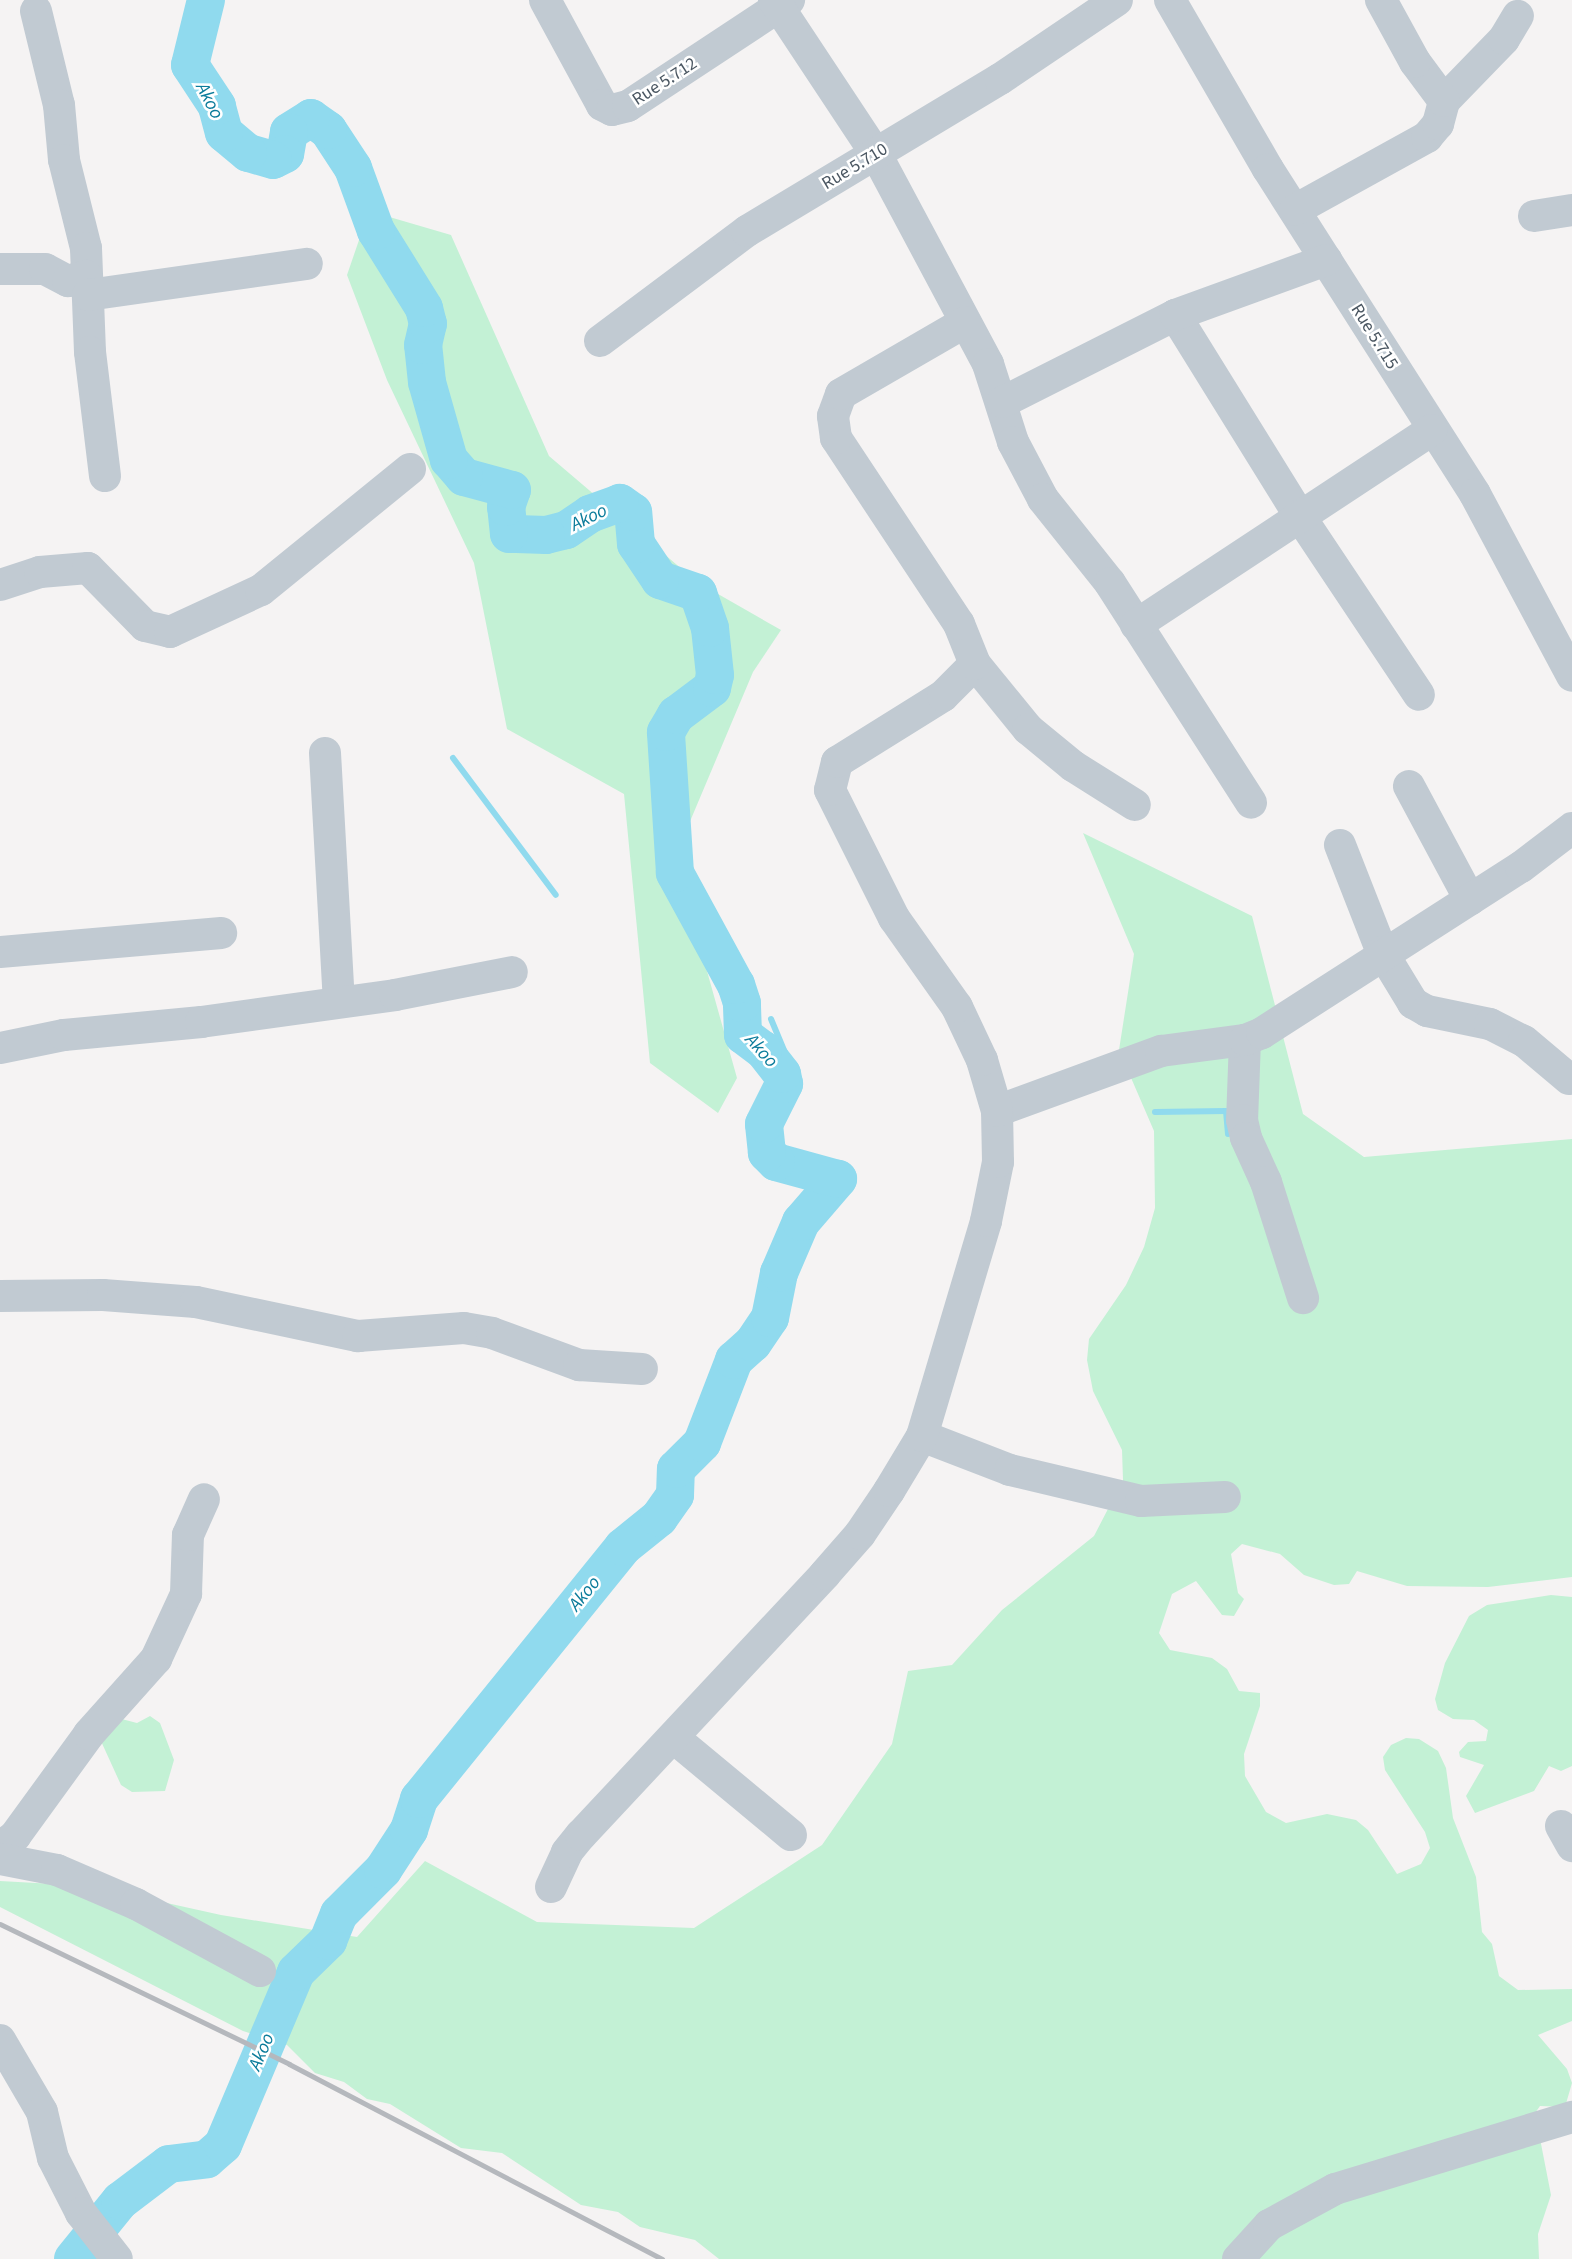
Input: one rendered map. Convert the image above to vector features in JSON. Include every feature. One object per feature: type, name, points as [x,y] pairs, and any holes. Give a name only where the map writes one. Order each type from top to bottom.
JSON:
[{"type":"street","name":"Rue 5.712","points":[[545,0],[602,105],[612,110],[628,106],[780,2]]},
{"type":"street","name":"Rue 5.710","points":[[600,341],[747,231],[1000,79],[1116,0]]},
{"type":"street","name":"Rue 5.715","points":[[1170,0],[1295,211],[1516,564],[1572,676]]},
{"type":"street","points":[[1381,0],[1415,62],[1444,102]]},
{"type":"street","points":[[780,2],[876,154],[965,322],[1003,402],[1013,442],[1033,482],[1110,583],[1251,803]]},
{"type":"street","points":[[36,11],[59,105],[64,160],[86,248],[95,414],[104,476]]},
{"type":"street","points":[[1295,211],[1427,137],[1438,124],[1444,102],[1504,39],[1518,16]]},
{"type":"street","points":[[1534,216],[1572,210]]},
{"type":"street","points":[[1003,402],[1175,315],[1326,260]]},
{"type":"street","points":[[0,269],[45,269],[68,281],[87,285],[307,264]]},
{"type":"street","points":[[1175,315],[1299,515],[1419,695]]},
{"type":"street","points":[[965,322],[841,394],[833,416],[836,438],[959,624],[975,664],[1028,729],[1073,766],[1135,805]]},
{"type":"street","points":[[1136,625],[1299,515],[1432,430]]},
{"type":"street","points":[[0,585],[40,572],[89,568],[145,626],[170,632],[261,590],[410,469]]},
{"type":"street","points":[[551,1887],[567,1852],[860,1534],[922,1436],[986,1221],[998,1162],[997,1111],[982,1060],[957,1007],[894,918],[830,790],[837,762],[933,702],[975,664]]},
{"type":"street","points":[[325,752],[339,1000]]},
{"type":"street","points":[[1409,786],[1470,900]]},
{"type":"street","points":[[997,1111],[1161,1051],[1245,1040],[1294,1016],[1382,952],[1470,900],[1572,828]]},
{"type":"street","points":[[1340,845],[1382,952],[1413,1003],[1427,1011],[1490,1024],[1524,1041],[1569,1079]]},
{"type":"street","points":[[0,952],[221,933]]},
{"type":"street","points":[[0,1048],[64,1035],[201,1022],[512,972]]},
{"type":"street","points":[[1245,1040],[1242,1120],[1246,1138],[1266,1182],[1303,1298]]},
{"type":"street","points":[[0,1296],[103,1294],[196,1302],[358,1336],[464,1328],[492,1333],[579,1365],[642,1369]]},
{"type":"street","points":[[922,1436],[1010,1470],[1141,1501],[1225,1497]]},
{"type":"street","points":[[0,1847],[15,1836],[72,1755],[156,1659],[186,1594],[188,1535],[204,1499]]},
{"type":"street","points":[[674,1738],[791,1835]]},
{"type":"street","points":[[0,1858],[57,1870],[102,1889],[260,1971]]},
{"type":"street","points":[[0,2040],[41,2112],[52,2158],[80,2213],[114,2254]]},
{"type":"street","points":[[1238,2259],[1269,2225],[1335,2189],[1572,2117]]},
{"type":"green space","points":[[369,211],[451,235],[549,456],[697,582],[781,630],[753,672],[675,857],[737,1078],[718,1113],[650,1063],[624,794],[507,729],[474,563],[387,380],[347,275]]},
{"type":"green space","points":[[1083,833],[1252,916],[1303,1114],[1364,1157],[1572,1139],[1572,1577],[1488,1587],[1407,1586],[1357,1571],[1349,1584],[1334,1585],[1304,1575],[1280,1554],[1242,1544],[1231,1554],[1238,1593],[1244,1599],[1234,1616],[1222,1615],[1196,1581],[1172,1594],[1159,1633],[1170,1650],[1212,1658],[1227,1669],[1239,1691],[1260,1693],[1260,1706],[1244,1754],[1245,1776],[1266,1812],[1286,1823],[1327,1814],[1356,1820],[1368,1830],[1397,1874],[1421,1864],[1430,1848],[1425,1832],[1385,1770],[1383,1757],[1391,1745],[1406,1738],[1419,1739],[1438,1751],[1446,1768],[1453,1818],[1476,1877],[1482,1932],[1492,1944],[1499,1976],[1518,1990],[1572,1989],[1572,2021],[1538,2035],[1567,2069],[1572,2083],[1565,2107],[1540,2106],[1535,2113],[1551,2195],[1538,2234],[1539,2259],[719,2259],[695,2240],[640,2227],[618,2212],[581,2205],[502,2153],[461,2148],[390,2104],[367,2099],[344,2082],[315,2073],[287,2045],[243,2031],[0,1907],[0,1881],[90,1886],[221,1915],[357,1937],[425,1861],[537,1922],[694,1928],[822,1845],[892,1744],[908,1671],[952,1665],[1002,1610],[1094,1536],[1123,1480],[1122,1450],[1093,1391],[1087,1360],[1089,1339],[1126,1285],[1144,1247],[1155,1208],[1154,1131],[1119,1050],[1134,954]]},
{"type":"green space","points":[[1551,1595],[1572,1597],[1572,1766],[1561,1771],[1549,1766],[1534,1791],[1475,1813],[1466,1796],[1484,1765],[1460,1757],[1459,1752],[1468,1742],[1486,1741],[1488,1730],[1474,1720],[1453,1719],[1438,1710],[1435,1699],[1445,1663],[1469,1616],[1487,1605]]},
{"type":"green space","points":[[110,1716],[137,1723],[150,1716],[160,1723],[174,1760],[165,1791],[132,1792],[121,1785],[95,1728]]},
{"type":"waterway","name":"Akoo","points":[[73,2259],[120,2201],[169,2164],[207,2159],[223,2145],[296,1972],[328,1941],[339,1914],[383,1870],[409,1830],[419,1799],[623,1547],[659,1518],[675,1495],[676,1469],[702,1443],[734,1360],[753,1343],[770,1318],[779,1273],[801,1222],[838,1179],[776,1162],[767,1153],[764,1124],[784,1084],[782,1074],[763,1050],[743,1035],[742,1003],[736,985],[675,873],[666,732],[676,715],[712,688],[715,675],[710,628],[698,593],[660,580],[636,544],[633,512],[620,503],[590,514],[566,530],[546,535],[509,534],[506,507],[512,490],[464,477],[449,460],[427,382],[423,345],[428,324],[424,308],[376,231],[353,168],[328,130],[311,118],[289,132],[285,154],[273,160],[248,153],[224,133],[217,106],[190,65],[206,0]]},
{"type":"waterway","points":[[453,758],[556,895]]},
{"type":"waterway","points":[[771,1019],[791,1067],[782,1074]]},
{"type":"waterway","points":[[1155,1112],[1226,1111],[1228,1134]]},
{"type":"railway","points":[[0,1924],[289,2064],[662,2259]]}]
